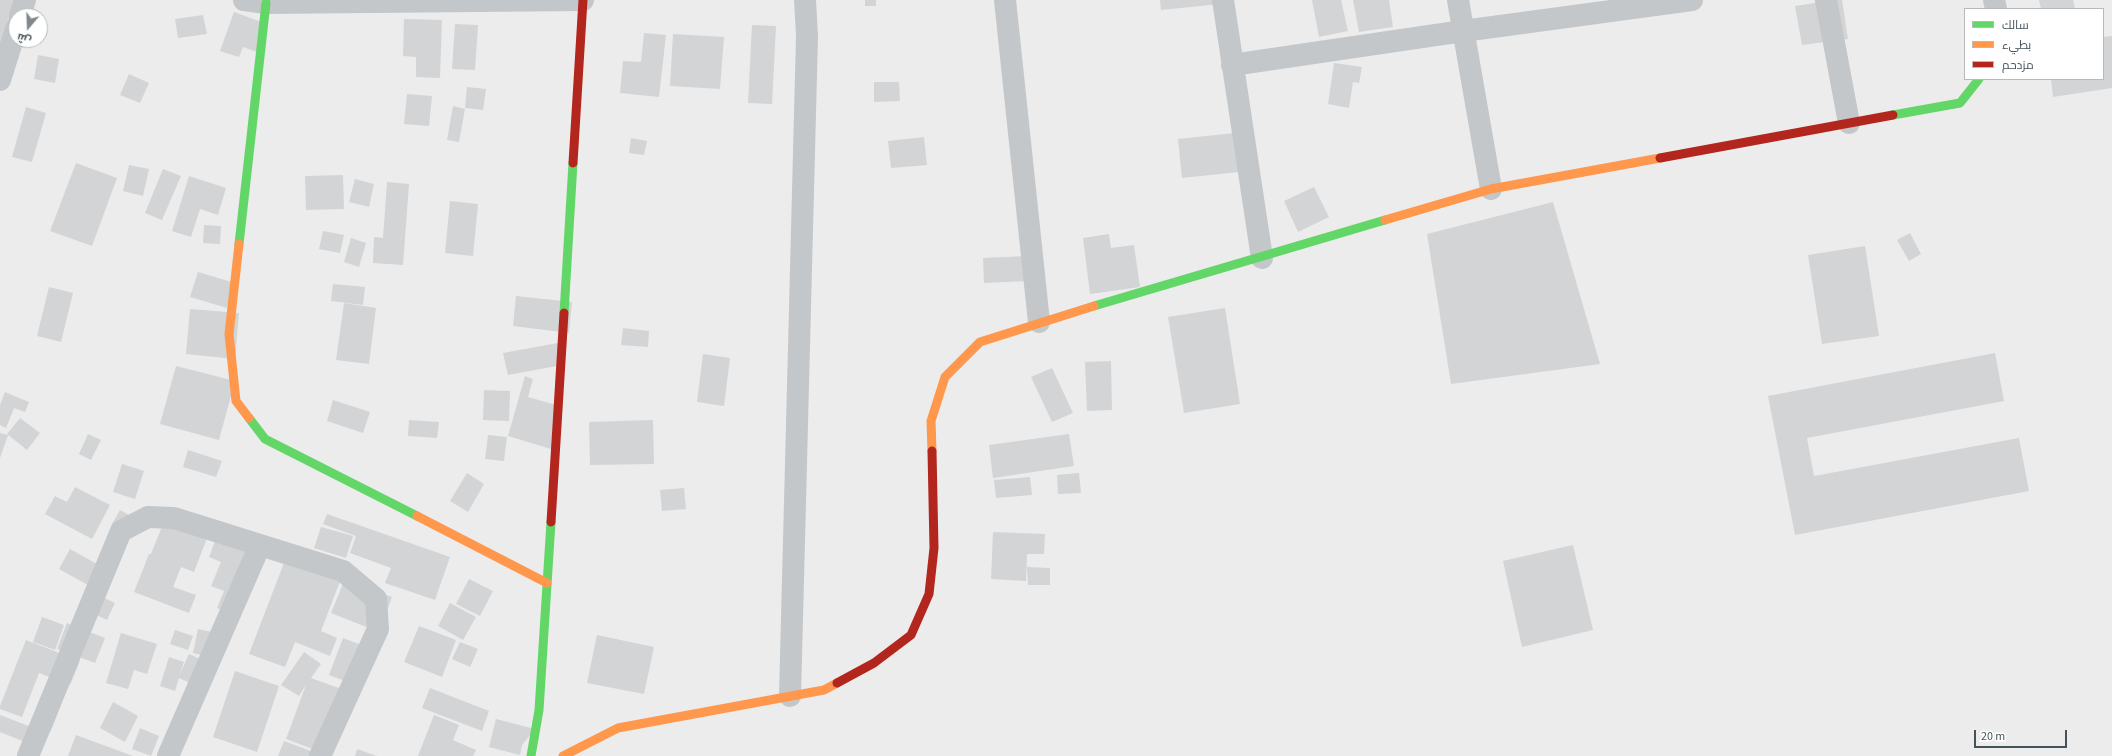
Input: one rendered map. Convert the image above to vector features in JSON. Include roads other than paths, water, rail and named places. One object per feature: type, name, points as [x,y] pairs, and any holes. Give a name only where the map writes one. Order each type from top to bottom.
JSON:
[{"type":"street","points":[[244,0],[266,3],[583,0],[539,710],[531,756]]},
{"type":"street","points":[[790,696],[807,36],[805,0]]},
{"type":"street","points":[[1005,0],[1039,322]]},
{"type":"street","points":[[1223,0],[1262,258]]},
{"type":"street","points":[[1458,0],[1491,189]]},
{"type":"street","points":[[1232,64],[1692,0]]},
{"type":"street","points":[[1826,0],[1849,123]]},
{"type":"street","points":[[266,3],[229,334],[236,401],[265,439],[547,582]]},
{"type":"street","points":[[0,80],[10,48]]},
{"type":"street","points":[[563,756],[618,728],[824,690],[874,663],[911,635],[929,594],[934,548],[931,421],[945,377],[980,342],[1039,322],[1262,258],[1491,189],[1960,103],[1978,80]]},
{"type":"street","points":[[28,756],[121,531],[148,517],[174,518],[343,571],[376,599],[378,629],[320,756]]},
{"type":"street","points":[[168,756],[260,545]]}]
